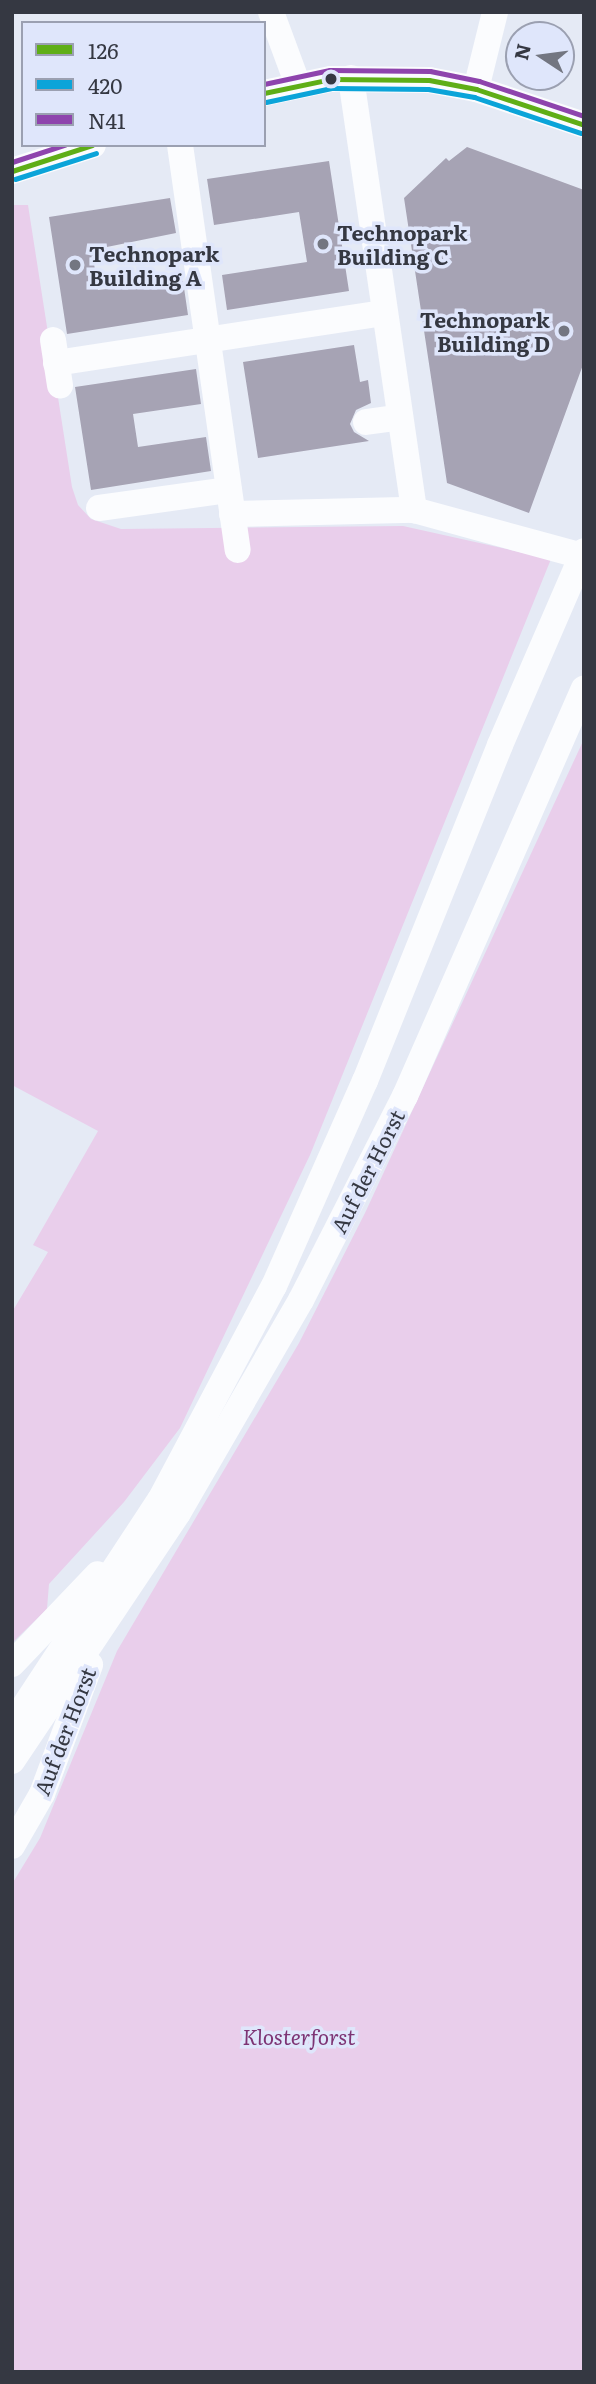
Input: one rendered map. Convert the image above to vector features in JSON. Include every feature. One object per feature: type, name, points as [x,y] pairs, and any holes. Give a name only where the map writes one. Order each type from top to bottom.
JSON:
[{"type":"street","points":[[271,12],[298,85]]},
{"type":"street","points":[[476,89],[495,12]]},
{"type":"street","points":[[266,93],[351,78],[396,77],[476,89],[584,125]]},
{"type":"street","points":[[351,78],[414,510]]},
{"type":"street","points":[[12,171],[87,147]]},
{"type":"street","points":[[180,147],[237,550]]},
{"type":"street","points":[[56,363],[384,313]]},
{"type":"street","points":[[366,422],[400,416]]},
{"type":"street","points":[[99,508],[231,502],[414,510],[583,553]]},
{"type":"street","name":"Auf der Horst","points":[[12,1724],[160,1500],[225,1382],[318,1191],[583,553]]},
{"type":"street","name":"Auf der Horst","points":[[12,1761],[103,1630],[250,1393],[338,1228],[456,986],[584,689]]},
{"type":"street","name":"Auf der Horst","points":[[12,1664],[99,1574],[160,1500]]},
{"type":"street","name":"Auf der Horst","points":[[16,1838],[42,1794],[103,1630]]},
{"type":"street","name":"Auf der Horst","points":[[12,1773],[20,1774],[30,1789],[16,1838]]},
{"type":"green space","points":[[12,205],[28,205],[72,487],[78,505],[91,519],[121,529],[403,526],[551,559],[310,1155],[180,1428],[124,1502],[49,1584],[47,1609],[12,1643],[12,1312],[48,1252],[33,1245],[98,1131],[12,1085]]},
{"type":"green space","name":"Klosterforst","points":[[584,739],[584,2372],[12,2372],[12,1884],[40,1838],[117,1651],[299,1343],[365,1213]]},
{"type":"building","name":"Technopark Building D","points":[[467,147],[584,190],[584,362],[529,513],[447,483],[404,198],[446,158],[449,161]]},
{"type":"building","name":"Technopark Building C","points":[[329,161],[349,291],[227,310],[222,275],[307,262],[299,212],[214,225],[207,179]]},
{"type":"building","name":"Technopark Building A","points":[[170,198],[176,233],[92,250],[98,290],[183,281],[188,315],[67,334],[49,217]]},
{"type":"building","points":[[354,345],[360,382],[368,380],[371,403],[356,410],[350,424],[354,432],[369,441],[258,458],[243,362]]},
{"type":"building","points":[[196,369],[201,404],[133,414],[138,447],[206,437],[211,471],[91,490],[75,387]]},
{"type":"transit line","name":"N41","points":[[266,84],[330,70],[430,71],[479,81],[584,116]]},
{"type":"transit line","name":"126","points":[[266,93],[331,79],[429,80],[476,89],[584,125]]},
{"type":"transit line","name":"420","points":[[266,102],[332,88],[428,89],[474,97],[581,133]]},
{"type":"transit line","name":"N41","points":[[12,162],[58,147]]},
{"type":"transit line","name":"126","points":[[12,171],[86,147]]},
{"type":"transit line","name":"420","points":[[15,179],[96,153]]},
{"type":"place","name":"Technopark Building C","points":[[323,244]]},
{"type":"place","name":"Technopark Building A","points":[[75,265]]},
{"type":"place","name":"Technopark Building D","points":[[564,331]]}]
